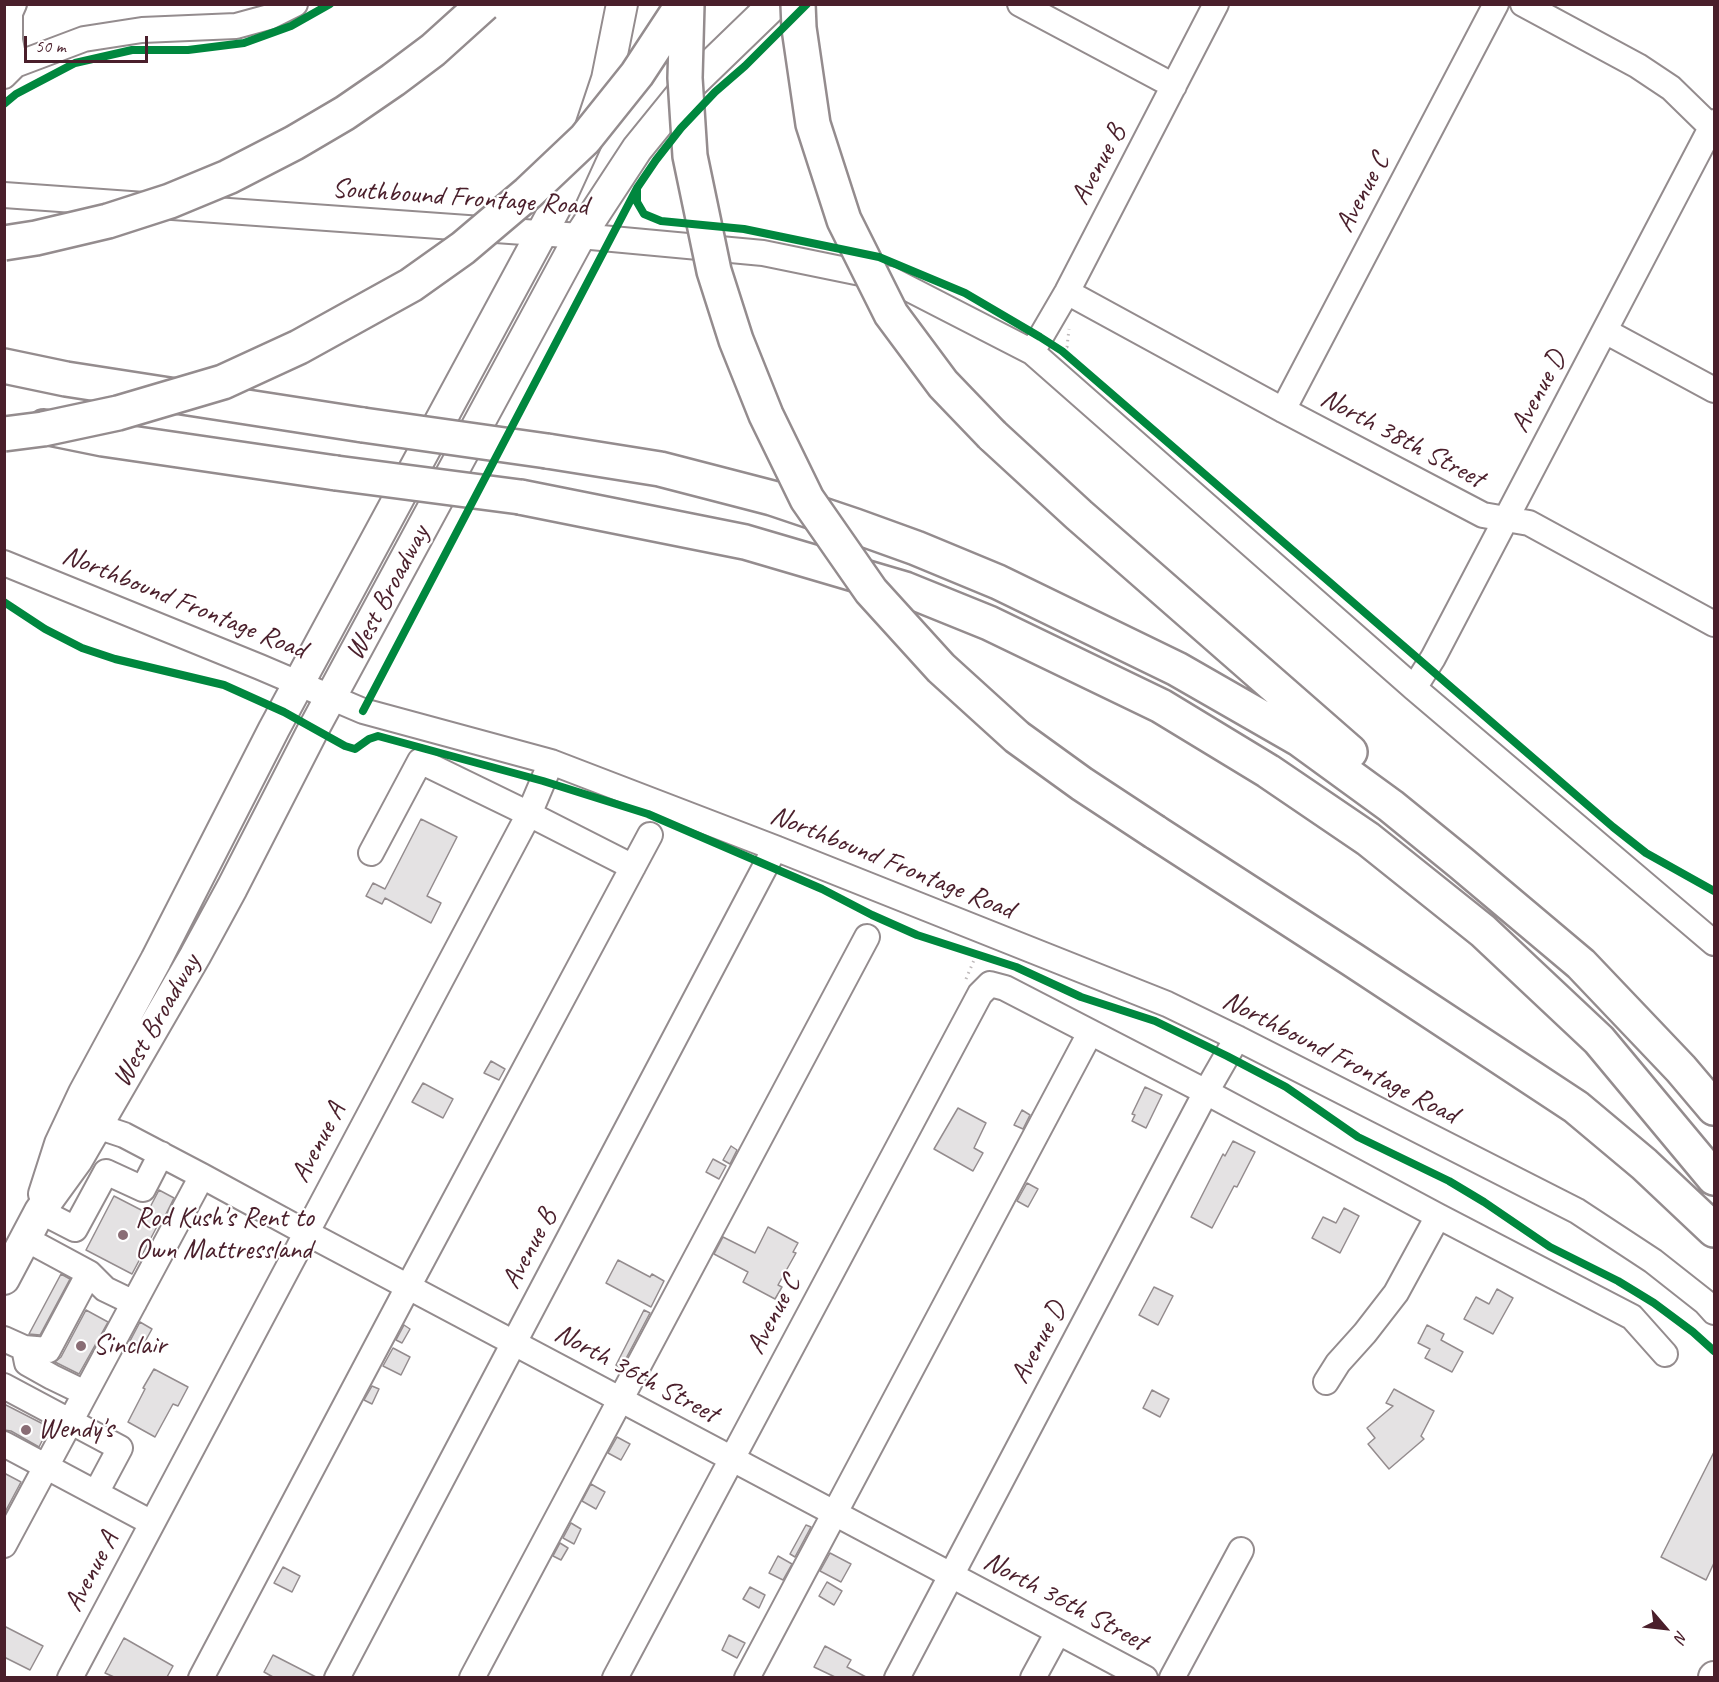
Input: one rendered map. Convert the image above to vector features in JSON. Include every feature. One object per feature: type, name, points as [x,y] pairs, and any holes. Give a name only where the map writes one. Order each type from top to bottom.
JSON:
[{"type":"highway","points":[[4,243],[108,221],[170,201],[228,177],[294,143],[345,113],[433,50],[484,4]]},
{"type":"highway","points":[[4,434],[43,429],[118,413],[223,382],[299,347],[411,285],[463,248],[528,193],[585,139],[637,74],[685,4]]},
{"type":"highway","points":[[685,4],[685,78],[690,156],[714,271],[736,340],[766,415],[807,499],[871,591],[941,668],[1017,737],[1082,784],[1576,1107],[1644,1164],[1714,1230]]},
{"type":"highway","points":[[798,4],[799,28],[813,124],[844,220],[891,314],[943,384],[992,435],[1079,515],[1429,819],[1461,863]]},
{"type":"highway","points":[[4,366],[66,379],[660,469],[772,498],[916,548],[998,582],[1177,669],[1299,739],[1390,806],[1581,964],[1714,1108]]},
{"type":"highway","points":[[4,418],[103,439],[336,473],[520,496],[745,542],[905,589],[989,623],[1161,706],[1268,771],[1368,839],[1484,931],[1599,1040],[1714,1178]]},
{"type":"main road","name":"West Broadway","points":[[40,1211],[52,1164],[80,1102],[264,749],[542,234],[586,142],[607,79],[622,4]]},
{"type":"main road","name":"West Broadway","points":[[4,1279],[18,1240],[70,1170],[98,1126],[232,888],[580,236],[637,149],[684,91],[774,4]]},
{"type":"street","points":[[14,4],[10,13],[10,70],[84,39],[142,30],[236,26],[265,11],[295,4]]},
{"type":"street","points":[[1020,4],[1174,86]]},
{"type":"street","name":"Avenue B","points":[[1036,344],[1067,292],[1216,4]]},
{"type":"street","name":"Avenue C","points":[[1283,410],[1496,4]]},
{"type":"street","points":[[1523,4],[1638,66],[1671,88],[1714,127]]},
{"type":"street","name":"Avenue D","points":[[1414,688],[1428,667],[1714,127]]},
{"type":"street","name":"Southbound Frontage Road","points":[[4,195],[580,236],[763,253],[890,279],[1036,344],[1414,688],[1714,943]]},
{"type":"street","name":"North 38th Street","points":[[1067,292],[1283,410],[1483,515],[1529,523],[1714,624]]},
{"type":"street","points":[[1605,331],[1714,390]]},
{"type":"street","name":"Northbound Frontage Road","points":[[4,563],[300,683],[363,711],[551,762],[776,848],[1167,1004],[1577,1211],[1653,1261],[1705,1302],[1714,1312]]},
{"type":"street","points":[[372,853],[420,761],[633,867]]},
{"type":"street","name":"Avenue A","points":[[70,1677],[529,814],[551,762]]},
{"type":"street","points":[[201,1677],[650,835]]},
{"type":"street","name":"Avenue B","points":[[337,1677],[776,848]]},
{"type":"street","points":[[472,1677],[867,938]]},
{"type":"street","name":"Avenue C","points":[[615,1677],[980,994],[990,984],[1005,988],[1090,1033]]},
{"type":"street","points":[[747,1677],[1090,1033],[1632,1317],[1665,1354]]},
{"type":"street","name":"Avenue D","points":[[897,1677],[1206,1092],[1237,1038]]},
{"type":"street","name":"North 36th Street","points":[[98,1126],[124,1135],[161,1154],[620,1400],[1145,1677]]},
{"type":"street","points":[[40,1211],[75,1229],[106,1172],[142,1189],[161,1154]]},
{"type":"street","points":[[4,1545],[202,1176]]},
{"type":"street","points":[[1326,1382],[1338,1363],[1396,1293],[1438,1216]]},
{"type":"street","points":[[18,1240],[89,1274],[105,1289],[134,1303]]},
{"type":"street","points":[[14,1343],[48,1350],[89,1274]]},
{"type":"street","points":[[14,1343],[27,1363],[85,1393]]},
{"type":"street","points":[[4,1386],[120,1448],[96,1493]]},
{"type":"street","points":[[4,1444],[152,1523]]},
{"type":"street","points":[[1172,1677],[1241,1551]]},
{"type":"street","points":[[1034,1677],[1058,1632]]},
{"type":"path","points":[[1036,344],[1071,359]]},
{"type":"path","points":[[967,950],[986,956]]},
{"type":"building","points":[[421,819],[457,837],[427,896],[441,903],[431,923],[385,898],[382,904],[366,896],[373,883],[385,889]]},
{"type":"building","points":[[491,1061],[505,1069],[499,1080],[484,1073]]},
{"type":"building","points":[[423,1083],[453,1099],[443,1118],[412,1102]]},
{"type":"building","points":[[1145,1087],[1162,1095],[1146,1128],[1132,1121],[1135,1115],[1132,1114]]},
{"type":"building","points":[[958,1108],[986,1123],[974,1148],[983,1153],[973,1171],[934,1149]]},
{"type":"building","points":[[1022,1110],[1030,1115],[1023,1129],[1014,1125]]},
{"type":"building","points":[[1233,1141],[1255,1152],[1212,1228],[1191,1217],[1223,1154],[1225,1156]]},
{"type":"building","points":[[731,1146],[737,1150],[730,1164],[723,1160]]},
{"type":"building","points":[[713,1159],[726,1166],[719,1179],[706,1172]]},
{"type":"building","points":[[1027,1183],[1038,1189],[1028,1207],[1017,1201]]},
{"type":"building","name":"Rod Kush's Rent to Own Mattressland","points":[[159,1190],[174,1198],[132,1274],[86,1250],[114,1196],[147,1213]]},
{"type":"building","points":[[1344,1208],[1359,1216],[1340,1253],[1312,1238],[1323,1217],[1336,1223]]},
{"type":"building","points":[[768,1227],[798,1243],[793,1252],[796,1253],[778,1285],[782,1287],[775,1299],[743,1282],[748,1272],[714,1254],[723,1237],[755,1253]]},
{"type":"building","points":[[618,1260],[650,1277],[652,1274],[664,1281],[651,1307],[606,1283]]},
{"type":"building","points":[[61,1274],[70,1279],[40,1335],[29,1334]]},
{"type":"building","points":[[1154,1287],[1173,1296],[1158,1325],[1139,1315]]},
{"type":"building","points":[[1497,1289],[1513,1298],[1493,1334],[1464,1319],[1476,1297],[1489,1304]]},
{"type":"building","name":"Sinclair","points":[[86,1310],[108,1322],[79,1374],[55,1362],[61,1357]]},
{"type":"building","points":[[644,1310],[650,1313],[621,1368],[616,1365]]},
{"type":"building","points":[[140,1322],[152,1329],[142,1347],[130,1341]]},
{"type":"building","points":[[404,1325],[410,1329],[402,1343],[396,1340]]},
{"type":"building","points":[[1427,1325],[1444,1334],[1441,1340],[1463,1352],[1452,1372],[1425,1358],[1430,1349],[1418,1343]]},
{"type":"building","points":[[393,1348],[410,1357],[401,1375],[383,1366]]},
{"type":"building","points":[[154,1369],[188,1387],[178,1406],[173,1404],[155,1437],[128,1422]]},
{"type":"building","points":[[372,1386],[379,1389],[372,1404],[364,1400]]},
{"type":"building","points":[[1394,1389],[1434,1411],[1421,1436],[1424,1439],[1389,1469],[1368,1444],[1375,1438],[1367,1428],[1393,1406],[1386,1403]]},
{"type":"building","points":[[1152,1390],[1169,1399],[1160,1417],[1143,1408]]},
{"type":"building","name":"Wendy's","points":[[4,1404],[49,1427],[39,1447],[11,1431],[4,1430]]},
{"type":"building","points":[[617,1437],[630,1444],[621,1460],[608,1453]]},
{"type":"building","points":[[1714,1452],[1714,1563],[1706,1580],[1661,1557]]},
{"type":"building","points":[[4,1473],[21,1482],[4,1514]]},
{"type":"building","points":[[591,1484],[605,1492],[596,1509],[582,1501]]},
{"type":"building","points":[[571,1523],[581,1529],[574,1544],[563,1538]]},
{"type":"building","points":[[806,1525],[811,1527],[795,1557],[790,1554]]},
{"type":"building","points":[[560,1543],[568,1548],[561,1560],[553,1556]]},
{"type":"building","points":[[830,1553],[851,1564],[841,1582],[820,1571]]},
{"type":"building","points":[[778,1556],[792,1564],[783,1580],[769,1573]]},
{"type":"building","points":[[283,1567],[300,1576],[292,1592],[274,1583]]},
{"type":"building","points":[[827,1582],[842,1591],[834,1605],[819,1596]]},
{"type":"building","points":[[750,1587],[765,1595],[759,1608],[743,1599]]},
{"type":"building","points":[[4,1626],[43,1646],[30,1670],[4,1657]]},
{"type":"building","points":[[729,1635],[745,1643],[737,1658],[722,1650]]},
{"type":"building","points":[[124,1638],[173,1666],[167,1677],[114,1677],[105,1673]]},
{"type":"building","points":[[825,1646],[851,1660],[847,1667],[866,1677],[835,1677],[814,1667]]},
{"type":"building","points":[[273,1655],[316,1677],[273,1677],[264,1672]]},
{"type":"cycle path","points":[[4,104],[16,94],[75,63],[132,50],[188,50],[244,43],[291,26],[330,4]]},
{"type":"cycle path","points":[[807,4],[745,66],[715,92],[681,128],[656,160],[637,188],[637,202],[644,214],[661,221],[744,229],[879,257],[965,293],[1040,337],[1062,351],[1613,827],[1646,853],[1714,891]]},
{"type":"cycle path","points":[[363,711],[637,188]]},
{"type":"cycle path","points":[[4,602],[45,629],[82,648],[115,659],[224,685],[284,712],[345,746],[355,749],[369,739],[378,736],[543,781],[648,814],[822,889],[917,935],[1016,967],[1081,997],[1155,1021],[1286,1087],[1358,1137],[1449,1181],[1550,1247],[1618,1281],[1654,1303],[1714,1351]]},
{"type":"place","name":"Rod Kush's Rent to Own Mattressland","points":[[123,1235]]},
{"type":"place","name":"Sinclair","points":[[81,1346]]},
{"type":"place","name":"Wendy's","points":[[26,1430]]}]
